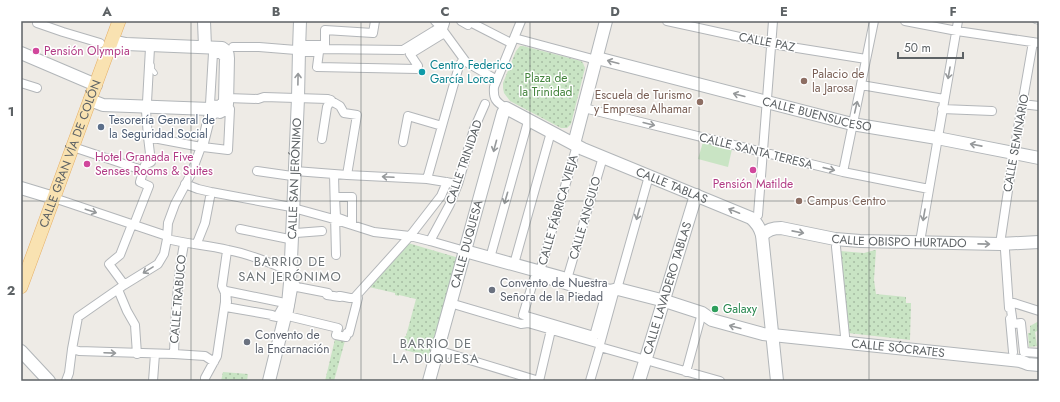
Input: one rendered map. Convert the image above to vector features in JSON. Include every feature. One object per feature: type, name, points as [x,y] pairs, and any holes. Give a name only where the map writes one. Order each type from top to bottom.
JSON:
[{"type":"main road","name":"CALLE GRAN VÍA DE COLÓN","points":[[22,282],[96,85],[106,42],[119,21]]},
{"type":"street","points":[[204,21],[205,47]]},
{"type":"street","name":"CALLE SAN JERÓNIMO","points":[[269,381],[288,304],[291,270],[293,174],[298,98],[300,21]]},
{"type":"street","points":[[299,49],[302,45],[325,45],[326,30],[373,33],[375,21]]},
{"type":"street","points":[[299,49],[301,52],[319,52],[318,67],[417,69],[418,66],[410,54],[441,35],[438,30],[439,25],[435,21]]},
{"type":"street","points":[[438,30],[445,23],[442,21]]},
{"type":"street","points":[[37,23],[63,32],[106,42],[152,46],[205,47],[230,50],[259,47],[403,50],[438,30],[445,28],[449,21]]},
{"type":"street","points":[[461,21],[468,25],[469,21],[509,42]]},
{"type":"street","points":[[520,21],[517,36],[494,87],[494,98],[506,108],[551,132],[575,147],[593,58],[606,21]]},
{"type":"street","name":"CALLE PAZ","points":[[668,21],[772,44],[866,59]]},
{"type":"street","points":[[758,215],[773,21]]},
{"type":"street","points":[[843,172],[874,21]]},
{"type":"street","points":[[905,21],[957,31],[1036,42]]},
{"type":"street","points":[[921,242],[937,138],[958,21]]},
{"type":"street","points":[[438,30],[463,60],[497,80]]},
{"type":"street","points":[[517,36],[593,58]]},
{"type":"street","name":"CALLE SEMINARIO","points":[[1010,304],[1002,247],[1022,104],[1036,42]]},
{"type":"street","points":[[123,283],[109,264],[120,255],[149,186],[140,182],[143,170],[146,165],[151,162],[148,137],[148,107],[152,46]]},
{"type":"street","points":[[90,100],[103,105],[210,107],[220,109],[224,107],[227,101],[228,58],[230,50]]},
{"type":"street","points":[[21,53],[96,85]]},
{"type":"street","points":[[202,147],[210,107],[213,53],[219,53],[224,58],[223,101],[219,105],[210,107]]},
{"type":"street","name":"CALLE BUENSUCESO","points":[[593,58],[852,124],[937,138],[1039,158]]},
{"type":"street","points":[[427,179],[459,66],[463,60]]},
{"type":"street","points":[[21,83],[36,88]]},
{"type":"street","points":[[861,85],[944,100]]},
{"type":"street","points":[[227,101],[258,99],[264,97],[328,99],[342,109],[344,113],[357,115],[347,175]]},
{"type":"street","points":[[322,139],[327,107],[331,100]]},
{"type":"street","name":"CALLE TRINIDAD","points":[[430,241],[450,204],[458,184],[474,129],[485,104]]},
{"type":"street","points":[[1022,104],[1039,106]]},
{"type":"street","name":"CALLE DUQUESA","points":[[429,381],[506,108]]},
{"type":"street","name":"CALLE SANTA TERESA","points":[[584,108],[843,172],[929,189]]},
{"type":"street","points":[[66,381],[78,318],[124,285],[158,264],[164,254],[168,223],[175,204],[191,174],[202,147],[210,119],[217,113],[220,114],[230,109],[228,150],[202,147],[148,137]]},
{"type":"street","points":[[942,109],[992,111]]},
{"type":"street","points":[[403,142],[408,116],[442,126]]},
{"type":"street","points":[[490,258],[529,120]]},
{"type":"street","points":[[514,264],[551,132]]},
{"type":"street","points":[[73,147],[143,170]]},
{"type":"street","name":"CALLE TABLAS","points":[[575,147],[603,157],[751,218],[760,228],[762,235]]},
{"type":"street","name":"CALLE FÁBRICA VIEJA","points":[[540,271],[575,147]]},
{"type":"street","name":"CALLE ANGULO","points":[[568,279],[603,157]]},
{"type":"street","points":[[257,171],[293,174],[334,174],[427,179],[458,184]]},
{"type":"street","points":[[334,174],[336,255]]},
{"type":"street","points":[[590,381],[615,289],[649,176]]},
{"type":"street","points":[[355,297],[358,298],[349,333],[347,333],[346,337],[336,335],[338,328],[288,316],[294,283],[297,287],[328,293],[327,295],[350,298],[355,297],[410,236],[441,196],[447,182]]},
{"type":"street","points":[[185,184],[211,192],[294,208],[335,219],[374,232],[410,236],[465,251]]},
{"type":"street","points":[[21,188],[167,237],[184,242],[247,254],[287,270],[291,270]]},
{"type":"street","points":[[197,243],[205,224],[211,192]]},
{"type":"street","name":"CALLE LAVADERO TABLAS","points":[[639,381],[696,195]]},
{"type":"street","name":"CALLE OBISPO HURTADO","points":[[762,235],[767,230],[781,228],[835,239],[860,241],[921,242],[1002,247],[1039,242]]},
{"type":"street","name":"CALLE SAN JERÓNIMO","points":[[240,229],[292,236],[322,231]]},
{"type":"street","points":[[762,235],[777,381]]},
{"type":"street","name":"CALLE TRABUCO","points":[[174,354],[178,279],[184,244]]},
{"type":"street","points":[[836,247],[845,336]]},
{"type":"street","points":[[225,293],[226,291],[285,304],[276,317],[226,307],[227,302],[222,286],[228,251]]},
{"type":"street","name":"CALLE SÓCRATES","points":[[465,251],[610,291],[615,289],[664,301],[702,313],[712,320],[763,334],[1039,365]]},
{"type":"street","points":[[542,278],[606,297],[594,336],[524,316],[534,279],[542,278]]},
{"type":"street","points":[[119,292],[135,325],[137,354]]},
{"type":"street","points":[[205,381],[205,378],[217,356],[225,293]]},
{"type":"street","points":[[450,303],[521,324],[528,323],[646,360],[720,381]]},
{"type":"street","points":[[1010,304],[1039,312]]},
{"type":"street","points":[[1010,304],[1013,352]]},
{"type":"street","points":[[1010,304],[1012,324],[1021,323],[1024,352],[1039,353]]},
{"type":"street","points":[[686,372],[702,313]]},
{"type":"street","points":[[437,350],[539,381],[551,330]]},
{"type":"street","points":[[72,349],[79,351],[205,356],[214,362]]},
{"type":"street","points":[[21,352],[48,381]]},
{"type":"street","points":[[153,381],[155,354]]},
{"type":"street","name":"CALLE SÓCRATES","points":[[1023,362],[1028,359],[1039,361]]},
{"type":"lane","points":[[1035,21],[1039,22]]},
{"type":"lane","points":[[152,46],[152,69],[155,73]]},
{"type":"lane","points":[[148,107],[152,81],[155,78]]},
{"type":"green space","name":"Plaza de la Trinidad","points":[[520,46],[581,61],[583,63],[585,68],[571,124],[567,128],[561,128],[510,101],[504,93],[503,83],[516,51]]},
{"type":"green space","points":[[703,142],[732,149],[728,167],[698,159]]},
{"type":"green space","points":[[408,243],[459,258],[431,357],[401,349],[416,299],[395,295],[395,293],[369,287]]},
{"type":"green space","points":[[876,250],[874,280],[876,294],[906,297],[906,303],[911,303],[910,340],[848,333],[840,251],[864,253]]},
{"type":"green space","points":[[1039,321],[1039,330],[1035,332],[1037,346],[1029,347],[1028,333],[1030,333],[1030,326]]},
{"type":"green space","points":[[336,335],[346,337],[334,381],[325,381]]},
{"type":"green space","points":[[223,372],[248,374],[247,381],[221,381]]},
{"type":"place","name":"Pensión Olympia","points":[[36,51]]},
{"type":"place","name":"Centro Federico García Lorca","points":[[422,72]]},
{"type":"place","name":"Palacio de la Jarosa","points":[[804,81]]},
{"type":"place","name":"Escuela de Turismo y Empresa Alhamar","points":[[700,102]]},
{"type":"place","name":"Tesorería General de la Seguridad Social","points":[[101,127]]},
{"type":"place","name":"Hotel Granada Five Senses Rooms & Suites","points":[[87,164]]},
{"type":"place","name":"Pensión Matilde","points":[[753,170]]},
{"type":"place","name":"Campus Centro","points":[[799,201]]},
{"type":"place","name":"Convento de Nuestra Señora de la Piedad","points":[[492,290]]},
{"type":"place","name":"Galaxy","points":[[715,309]]},
{"type":"place","name":"Convento de la Encarnación","points":[[247,342]]},
{"type":"district","name":"BARRIO DE SAN JERÓNIMO","points":[[290,268]]},
{"type":"district","name":"BARRIO DE LA DUQUESA","points":[[436,350]]}]
